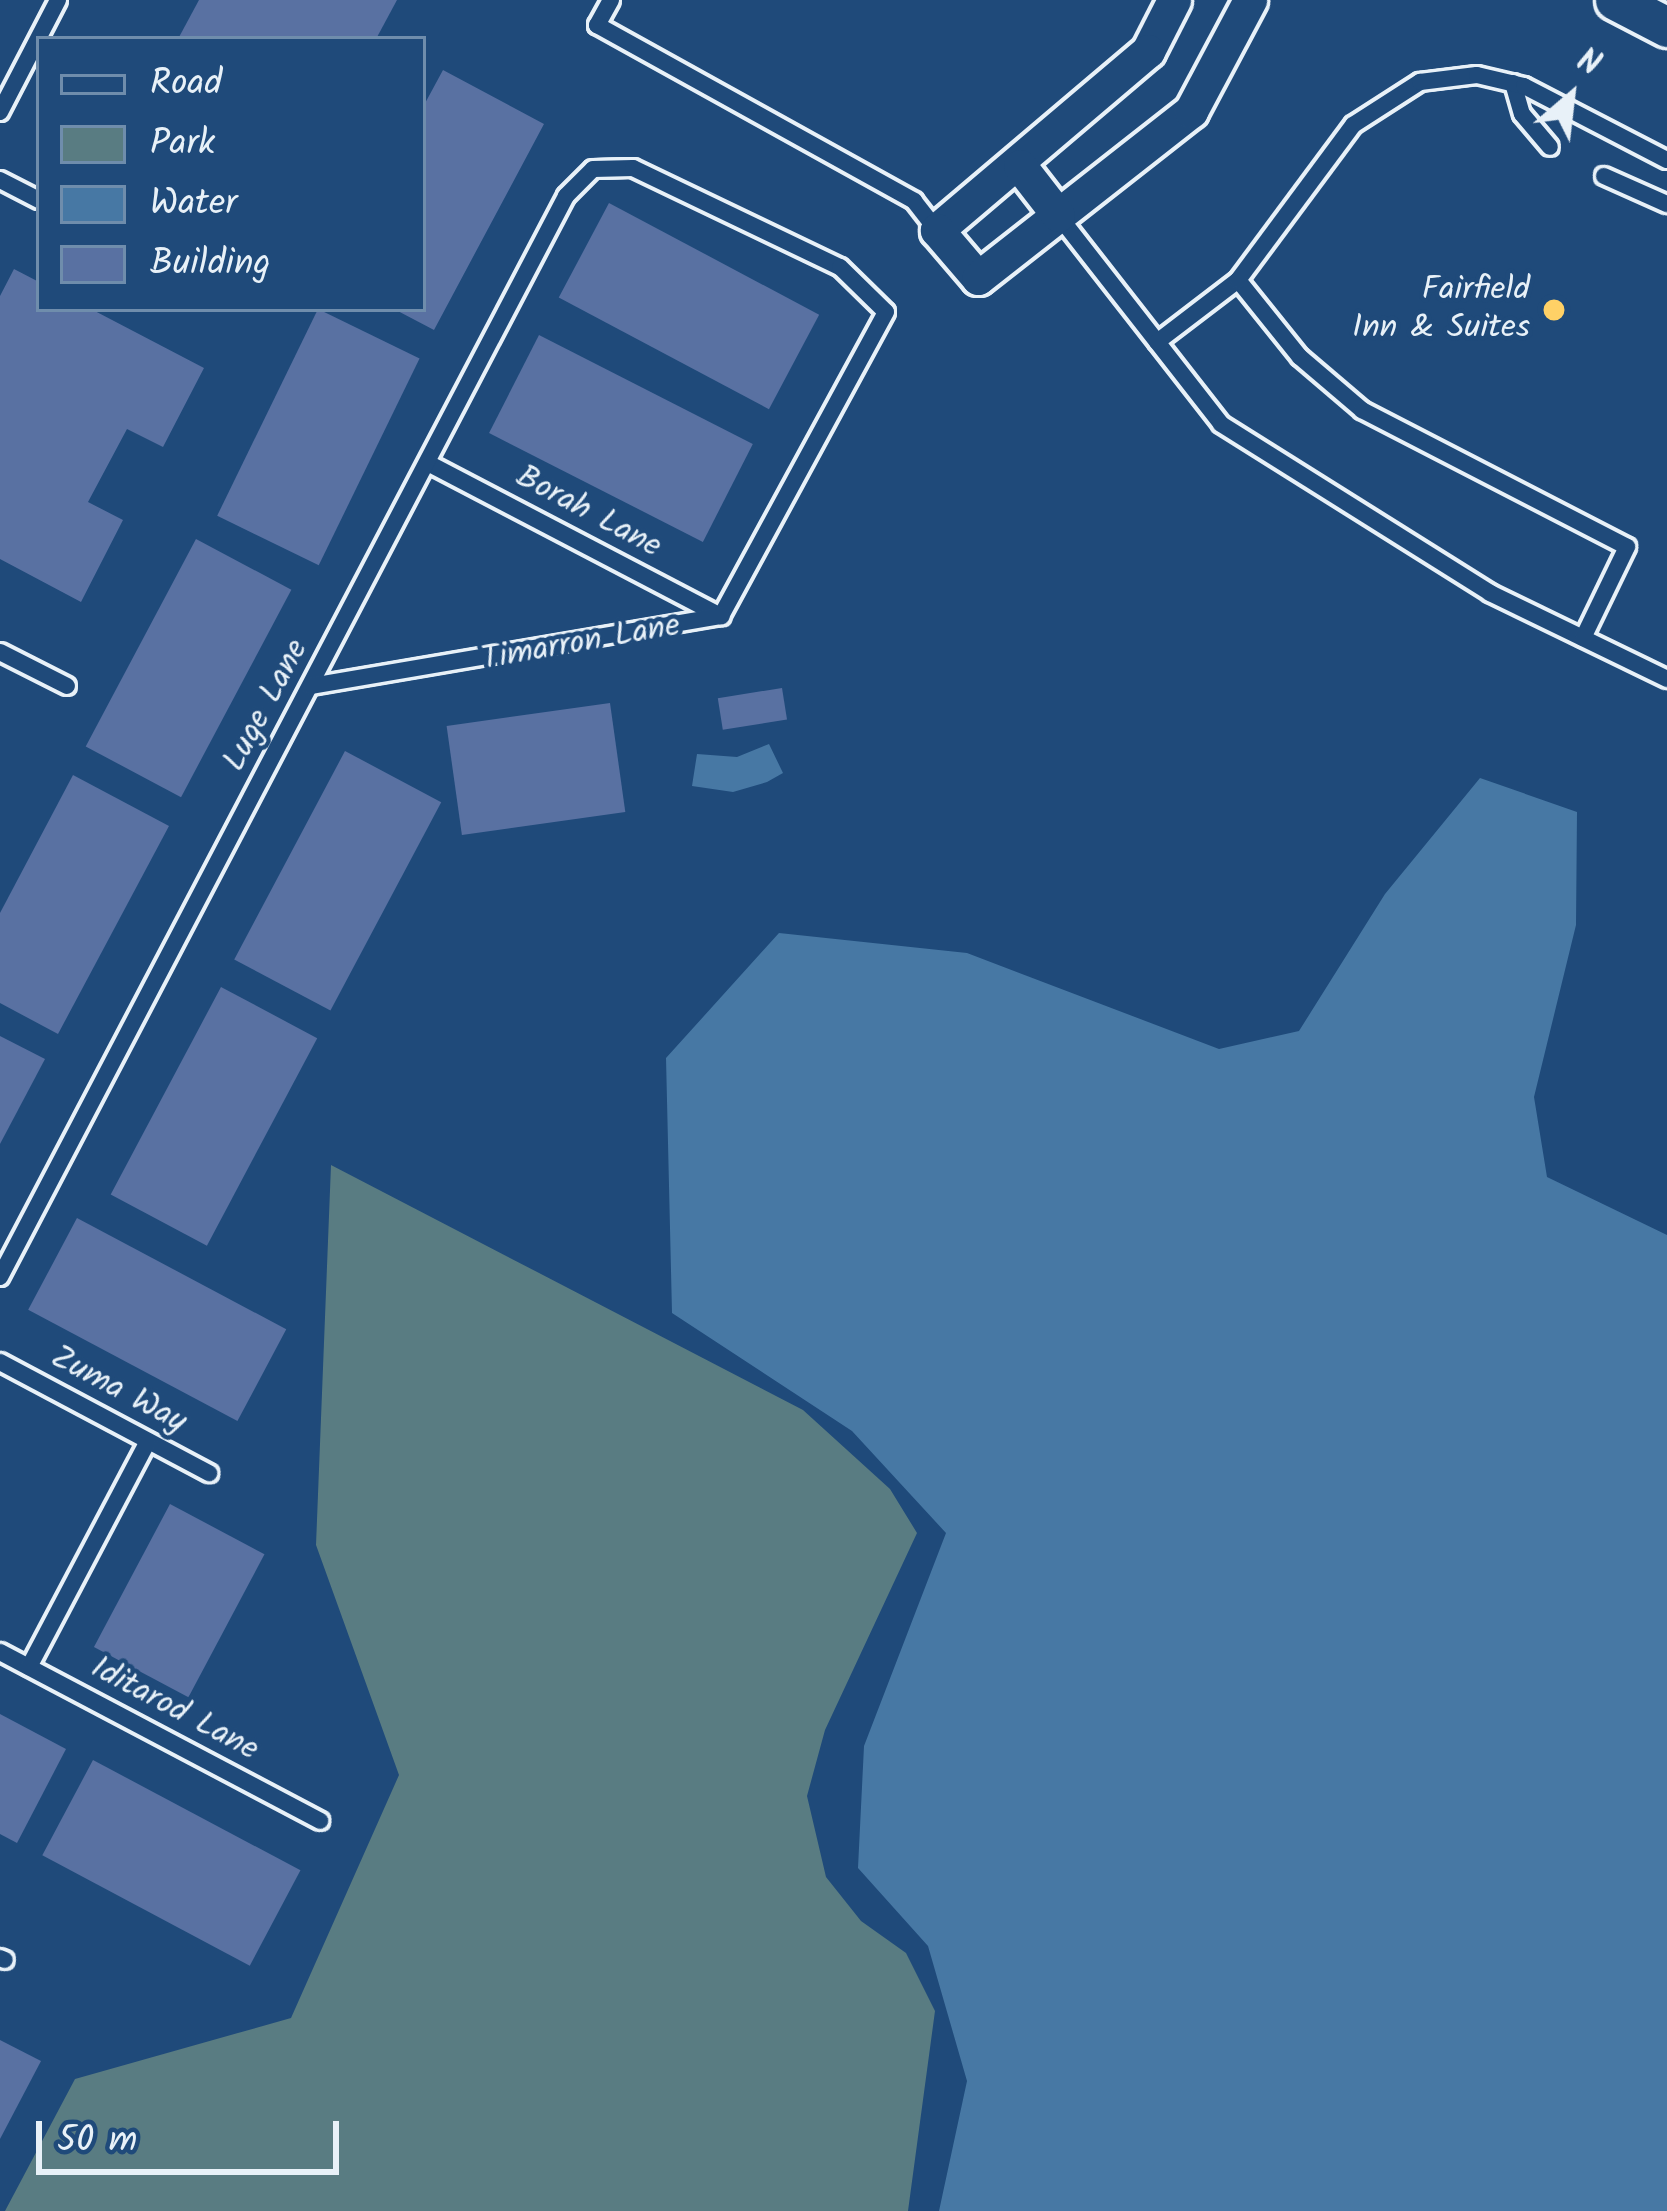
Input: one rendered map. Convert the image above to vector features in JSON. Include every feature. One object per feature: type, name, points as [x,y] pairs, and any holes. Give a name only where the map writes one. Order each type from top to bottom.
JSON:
[{"type":"street","points":[[1174,0],[1148,51],[1020,166],[937,230],[978,278],[1191,111],[1250,0]]},
{"type":"street","points":[[1615,0],[1667,27]]},
{"type":"street","points":[[1020,166],[1058,214]]},
{"type":"lane","points":[[39,36],[58,0]]},
{"type":"lane","points":[[610,0],[597,25],[914,201],[937,230]]},
{"type":"lane","points":[[0,112],[36,42]]},
{"type":"lane","points":[[1157,343],[1238,280],[1384,98],[1478,75],[1513,83],[1667,160]]},
{"type":"lane","points":[[1513,83],[1522,114],[1550,146]]},
{"type":"lane","name":"Timarron Lane","points":[[311,686],[721,616],[886,312],[840,267],[633,168],[593,169]]},
{"type":"lane","name":"Luge Lane","points":[[0,1276],[566,196],[593,169]]},
{"type":"lane","points":[[1604,176],[1667,204]]},
{"type":"lane","points":[[0,180],[36,198]]},
{"type":"lane","points":[[1058,214],[1220,424],[1490,592],[1667,679]]},
{"type":"lane","points":[[1238,280],[1300,357],[1362,410],[1627,547],[1582,638]]},
{"type":"lane","name":"Borah Lane","points":[[428,463],[721,616]]},
{"type":"lane","points":[[0,652],[67,686]]},
{"type":"lane","name":"Zuma Way","points":[[0,1361],[208,1473]]},
{"type":"lane","points":[[29,1667],[148,1441]]},
{"type":"lane","name":"Iditarod Lane","points":[[0,1652],[320,1821]]},
{"type":"green space","points":[[331,1165],[803,1410],[890,1489],[917,1533],[825,1730],[807,1796],[826,1877],[861,1921],[906,1953],[935,2011],[908,2211],[5,2211],[75,2079],[291,2018],[399,1775],[316,1545]]},
{"type":"water","points":[[769,744],[783,773],[767,782],[733,792],[692,786],[697,754],[737,757]]},
{"type":"water","points":[[1480,778],[1577,812],[1576,925],[1534,1097],[1547,1177],[1667,1235],[1667,2211],[939,2211],[967,2081],[928,1946],[858,1868],[864,1746],[946,1533],[852,1431],[672,1313],[666,1058],[779,933],[967,953],[1219,1049],[1299,1031],[1385,894]]},
{"type":"building","points":[[199,0],[397,0],[378,36],[180,36]]},
{"type":"building","points":[[443,70],[544,124],[434,330],[400,312],[426,312],[426,101]]},
{"type":"building","points":[[609,203],[819,315],[769,409],[559,297]]},
{"type":"building","points":[[14,269],[36,280],[36,312],[97,312],[204,368],[163,447],[127,429],[88,502],[123,520],[81,602],[0,559],[0,296]]},
{"type":"building","points":[[317,312],[324,312],[420,359],[319,565],[217,516]]},
{"type":"building","points":[[539,335],[753,444],[703,542],[489,433]]},
{"type":"building","points":[[196,539],[291,590],[181,797],[86,746]]},
{"type":"building","points":[[782,688],[787,720],[723,730],[718,698]]},
{"type":"building","points":[[610,703],[625,812],[462,835],[447,726]]},
{"type":"building","points":[[345,751],[441,802],[330,1011],[234,959]]},
{"type":"building","points":[[73,775],[169,826],[58,1034],[0,1003],[0,913]]},
{"type":"building","points":[[221,987],[317,1038],[207,1246],[111,1194]]},
{"type":"building","points":[[0,1036],[45,1059],[0,1144]]},
{"type":"building","points":[[77,1218],[286,1329],[237,1421],[28,1310]]},
{"type":"building","points":[[170,1504],[264,1554],[188,1697],[94,1647]]},
{"type":"building","points":[[0,1714],[66,1749],[17,1843],[0,1834]]},
{"type":"building","points":[[93,1760],[300,1870],[250,1966],[42,1855]]},
{"type":"building","points":[[0,2040],[41,2061],[0,2139]]},
{"type":"place","name":"Fairfield Inn & Suites","points":[[1554,310]]}]
